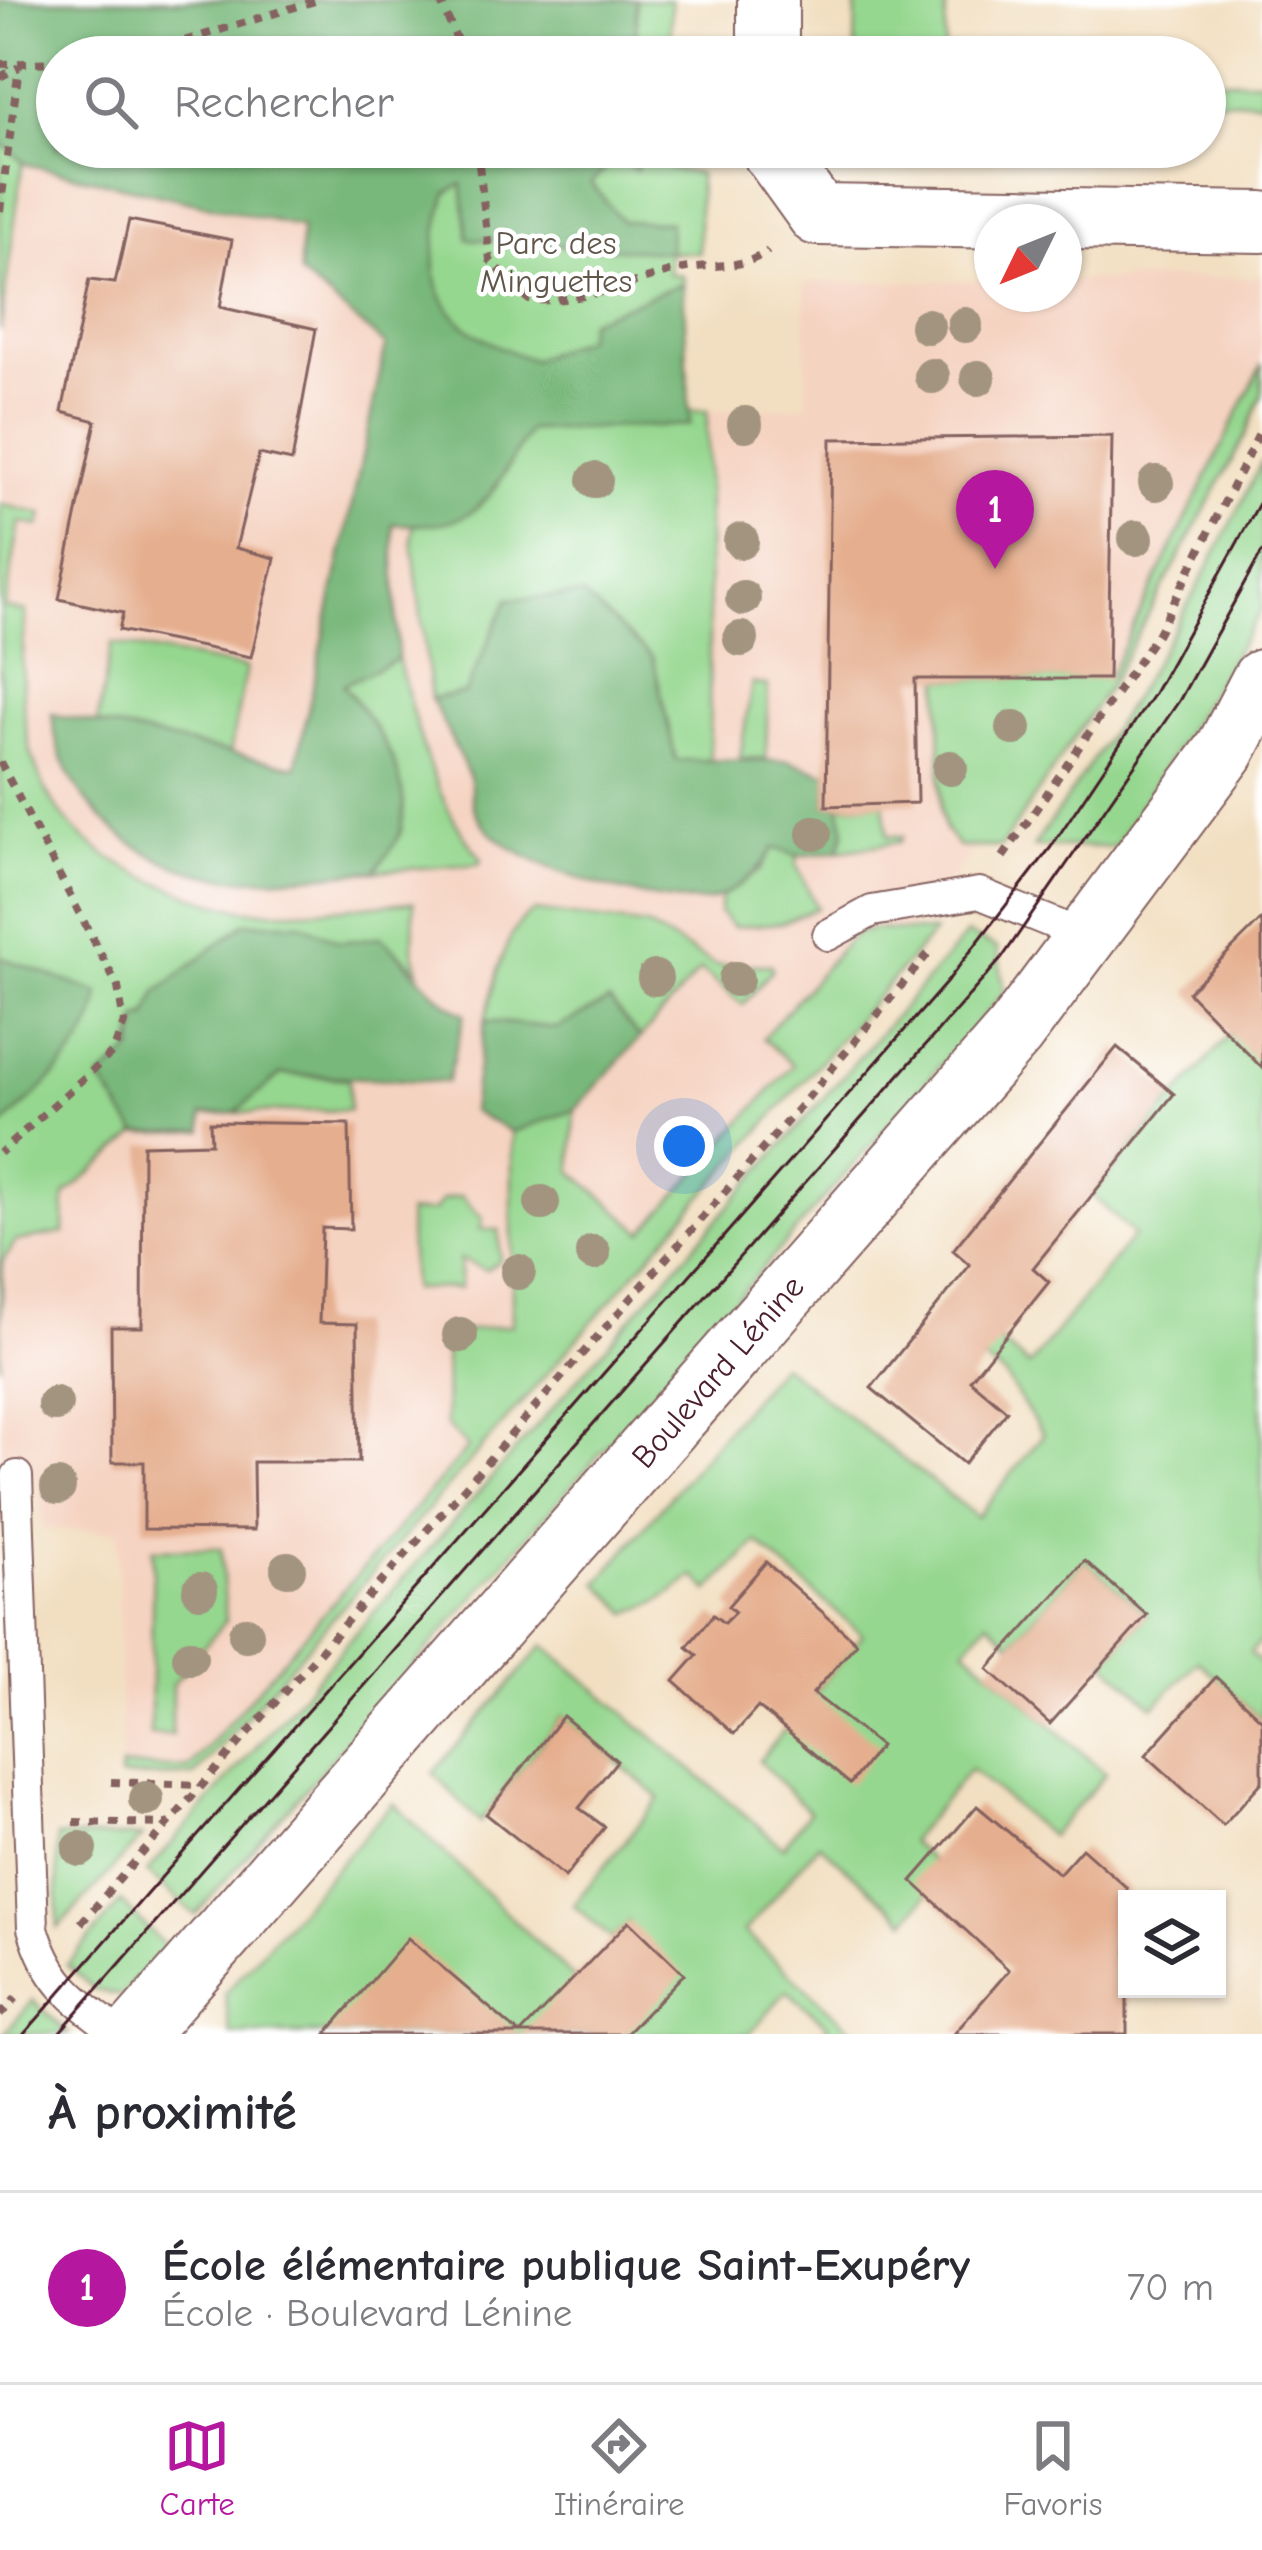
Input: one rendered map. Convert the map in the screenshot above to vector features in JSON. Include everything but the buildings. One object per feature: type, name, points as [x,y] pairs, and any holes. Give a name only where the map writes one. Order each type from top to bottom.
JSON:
[{"type":"street","points":[[768,0],[768,36]]},
{"type":"street","points":[[784,168],[818,215],[1262,222]]},
{"type":"street","name":"Boulevard Lénine","points":[[135,2034],[998,1051],[1090,938],[1225,751],[1262,680]]},
{"type":"lane","points":[[828,935],[872,911],[979,893],[1090,938]]},
{"type":"lane","points":[[17,1476],[33,1928],[44,1966],[62,1989],[120,2034]]},
{"type":"path","points":[[200,36],[318,0]]},
{"type":"path","points":[[440,0],[455,36]]},
{"type":"path","points":[[0,64],[36,65]]},
{"type":"path","points":[[0,77],[19,67]]},
{"type":"path","points":[[0,211],[19,67]]},
{"type":"path","points":[[479,168],[490,260],[529,300],[609,294],[680,269],[746,266],[818,215]]},
{"type":"path","points":[[0,2015],[804,1102],[979,893],[1158,633],[1262,428]]},
{"type":"path","points":[[0,762],[118,987],[124,1022],[113,1052],[0,1153]]},
{"type":"path","points":[[111,1782],[203,1785]]},
{"type":"path","points":[[28,1821],[168,1824]]},
{"type":"shaded area","points":[[26,164],[301,227],[689,412],[807,406],[804,283],[974,280],[974,312],[1082,312],[1082,280],[1262,277],[1262,364],[1227,444],[1108,679],[987,848],[976,849],[909,930],[919,931],[188,1768],[121,1767],[118,1531],[43,1529],[38,1478],[0,1475],[0,1168],[133,1050],[139,1018],[0,725],[0,339]]},
{"type":"green space","name":"Parc des Minguettes","points":[[0,0],[671,0],[670,36],[36,36],[36,164],[23,161],[0,330]]},
{"type":"green space","points":[[0,0],[636,0],[637,36],[36,36],[36,166],[26,164],[0,142]]},
{"type":"green space","points":[[856,0],[946,0],[945,36],[855,36]]},
{"type":"green space","points":[[1226,80],[1262,80],[1262,101],[1226,100]]},
{"type":"green space","points":[[43,168],[606,168],[591,183],[622,221],[670,222],[669,252],[468,239],[462,184],[447,193],[438,226],[436,279],[457,318],[476,334],[533,360],[585,338],[589,320],[683,283],[690,425],[529,430],[480,506],[447,522],[393,524],[398,659],[343,685],[379,734],[397,770],[404,810],[393,846],[375,871],[245,879],[210,876],[145,851],[92,808],[72,780],[52,714],[296,767],[386,345],[300,274],[301,227]]},
{"type":"green space","name":"Parc des Minguettes","points":[[54,168],[670,168],[699,174],[699,253],[669,252],[669,274],[682,275],[689,411],[707,411],[710,760],[676,761],[653,658],[508,599],[465,693],[431,699],[413,525],[438,523],[474,510],[497,485],[529,430],[689,425],[470,355],[366,238]]},
{"type":"green space","points":[[1262,364],[1262,395],[1244,438],[1112,681],[1001,847],[959,847],[945,830],[941,810],[940,679],[1108,678]]},
{"type":"green space","points":[[1262,461],[1262,609],[1115,847],[1033,847],[1156,659]]},
{"type":"green space","points":[[0,504],[43,514],[40,526],[20,522],[5,608],[26,612],[23,701],[39,776],[57,808],[82,837],[116,862],[159,883],[236,908],[289,911],[414,902],[413,948],[419,971],[381,937],[340,942],[300,923],[139,1019],[129,1053],[100,1079],[137,1134],[65,1195],[64,1233],[16,1241],[3,1261],[0,1366]]},
{"type":"green space","points":[[583,595],[653,658],[676,760],[790,761],[827,774],[826,805],[839,806],[845,831],[838,851],[799,856],[774,848],[753,874],[723,895],[702,901],[677,900],[576,878],[513,849],[489,831],[475,811],[468,774],[431,699],[465,693],[508,599]]},
{"type":"green space","points":[[112,643],[246,668],[230,753],[97,724]]},
{"type":"green space","points":[[398,659],[439,790],[482,859],[479,864],[375,871],[400,833],[342,684]]},
{"type":"green space","points":[[752,683],[768,686],[766,759],[740,758]]},
{"type":"green space","points":[[884,803],[888,836],[903,836],[900,842],[838,851],[845,831],[839,806]]},
{"type":"green space","points":[[774,847],[799,856],[796,864],[817,908],[781,923],[733,927],[719,912],[722,892],[760,871]]},
{"type":"green space","points":[[535,911],[646,926],[716,965],[771,965],[772,970],[743,1005],[700,970],[640,1038],[609,1002],[557,1028],[485,1021],[507,944]]},
{"type":"green space","points":[[245,923],[300,923],[340,942],[381,937],[431,989],[465,1014],[447,1082],[281,1074],[235,1113],[203,1115],[203,1131],[137,1134],[100,1079],[133,1050],[139,1018],[147,1018],[157,992]]},
{"type":"green space","points":[[875,929],[934,932],[194,1776],[120,1777],[121,1767],[189,1768],[468,1448],[446,1425],[445,1333],[512,1325],[512,1132],[575,1110],[572,1171],[643,1232],[793,1065],[763,1038],[844,945],[857,933]]},
{"type":"green space","points":[[967,934],[997,948],[1005,992],[195,1915],[147,1872]]},
{"type":"green space","points":[[0,957],[99,993],[95,1013],[76,1051],[0,1129]]},
{"type":"green space","points":[[609,1001],[640,1038],[575,1110],[512,1132],[471,1111],[485,1021],[557,1028]]},
{"type":"green space","points":[[1262,1028],[1262,1640],[1250,1653],[1262,1664],[1262,1720],[1198,1661],[1154,1707],[1105,1662],[1147,1615],[1085,1561],[1011,1643],[988,1621],[965,1648],[1106,1774],[1050,1836],[970,1769],[910,1841],[930,1860],[928,1894],[906,1920],[819,1844],[744,1932],[857,2034],[822,2034],[828,2026],[787,1990],[749,2034],[230,2034],[225,1993],[393,1803],[628,2031],[629,1922],[612,1939],[573,1905],[660,1798],[563,1716],[480,1822],[433,1773],[544,1645],[783,1847],[809,1812],[759,1761],[862,1635],[757,1542],[709,1591],[695,1576],[658,1602],[628,1613],[598,1583],[781,1364],[977,1517],[1043,1435],[1005,1376],[937,1327],[956,1305],[1029,1366],[1134,1235],[1092,1195],[1230,1034]]},
{"type":"green space","points":[[281,1074],[349,1079],[349,1110],[235,1113]]},
{"type":"green space","points":[[461,1196],[483,1219],[480,1229],[499,1230],[500,1260],[486,1270],[460,1259],[460,1288],[412,1289],[408,1213],[434,1211],[442,1200]]},
{"type":"green space","points":[[221,1548],[226,1620],[172,1685],[172,1735],[150,1735],[153,1549]]},
{"type":"green space","points":[[57,1837],[142,1837],[58,1928]]},
{"type":"green space","points":[[121,1902],[166,1947],[122,1996],[95,1990],[67,1965]]},
{"type":"green space","points":[[33,2000],[69,2034],[4,2034]]},
{"type":"tram line","points":[[24,2034],[946,983],[1051,847],[1153,695],[1262,498]]},
{"type":"tram line","points":[[58,2034],[1002,958],[1179,701],[1262,552]]},
{"type":"place","name":"École élémentaire publique Saint-Exupéry","points":[[995,569]]}]
